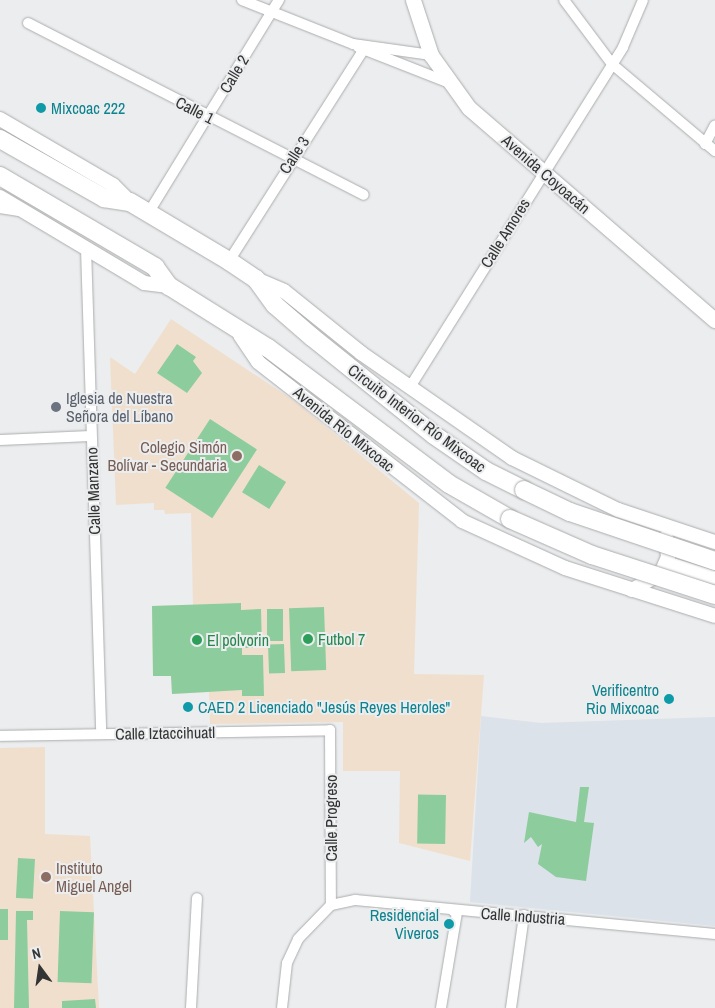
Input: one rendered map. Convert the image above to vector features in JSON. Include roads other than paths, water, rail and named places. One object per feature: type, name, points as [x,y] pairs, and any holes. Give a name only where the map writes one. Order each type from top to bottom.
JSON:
[{"type":"highway","points":[[0,138],[104,198],[130,202],[256,279]]},
{"type":"highway","points":[[0,176],[155,267],[170,286]]},
{"type":"highway","name":"Circuito Interior Río Mixcoac","points":[[256,279],[275,305],[312,337],[434,435],[486,471],[570,512],[715,561]]},
{"type":"highway","name":"Avenida Río Mixcoac","points":[[170,286],[240,335]]},
{"type":"highway","name":"Circuito Interior Río Mixcoac","points":[[240,335],[268,348],[450,484],[510,519],[569,546],[715,595]]},
{"type":"main road","name":"Avenida Coyoacán","points":[[413,0],[432,55],[447,82],[469,108],[715,320]]},
{"type":"main road","points":[[0,119],[113,184],[130,202]]},
{"type":"main road","name":"Avenida Río Mixcoac","points":[[0,197],[144,283],[170,286]]},
{"type":"main road","points":[[256,279],[284,291],[410,388],[563,486],[660,525],[715,542]]},
{"type":"main road","name":"Avenida Río Mixcoac","points":[[240,335],[258,362],[462,521],[556,565],[715,616]]},
{"type":"main road","points":[[632,590],[656,579],[666,563],[667,541],[660,525]]},
{"type":"main road","points":[[666,563],[715,578]]},
{"type":"street","points":[[242,0],[447,82]]},
{"type":"street","name":"Calle 2","points":[[148,212],[280,0]]},
{"type":"street","points":[[564,0],[612,64],[715,151]]},
{"type":"street","name":"Calle Amores","points":[[410,388],[543,171],[612,64],[643,0]]},
{"type":"street","name":"Calle 1","points":[[28,23],[208,117],[364,195]]},
{"type":"street","points":[[364,48],[432,55]]},
{"type":"street","name":"Calle 3","points":[[229,261],[291,158],[364,48]]},
{"type":"street","points":[[705,144],[715,125]]},
{"type":"street","points":[[0,208],[25,212]]},
{"type":"street","name":"Calle Manzano","points":[[86,248],[101,734]]},
{"type":"street","points":[[0,440],[91,436]]},
{"type":"street","name":"Calle Iztaccihuatl","points":[[0,736],[330,730]]},
{"type":"street","name":"Calle Progreso","points":[[330,730],[331,905]]},
{"type":"street","points":[[191,1008],[197,898]]},
{"type":"street","name":"Calle Industria","points":[[331,905],[355,900],[453,911],[524,915],[715,934]]},
{"type":"street","points":[[282,1008],[287,963],[298,939],[314,918],[331,905]]},
{"type":"street","points":[[441,1008],[457,912],[453,911]]},
{"type":"street","points":[[511,1008],[524,915]]},
{"type":"place","name":"Mixcoac 222","points":[[41,108]]},
{"type":"place","name":"Iglesia de Nuestra Señora del Líbano","points":[[56,407]]},
{"type":"place","name":"Colegio Simón Bolívar - Secundaria","points":[[237,456]]},
{"type":"place","name":"Futbol 7","points":[[308,639]]},
{"type":"place","name":"El polvorin","points":[[197,640]]},
{"type":"place","name":"Verificentro Rio Mixcoac","points":[[669,699]]},
{"type":"place","name":"CAED 2 Licenciado \"Jesús Reyes Heroles\"","points":[[188,707]]},
{"type":"place","name":"Instituto Miguel Angel","points":[[46,877]]},
{"type":"place","name":"Residencial Viveros","points":[[449,924]]}]
